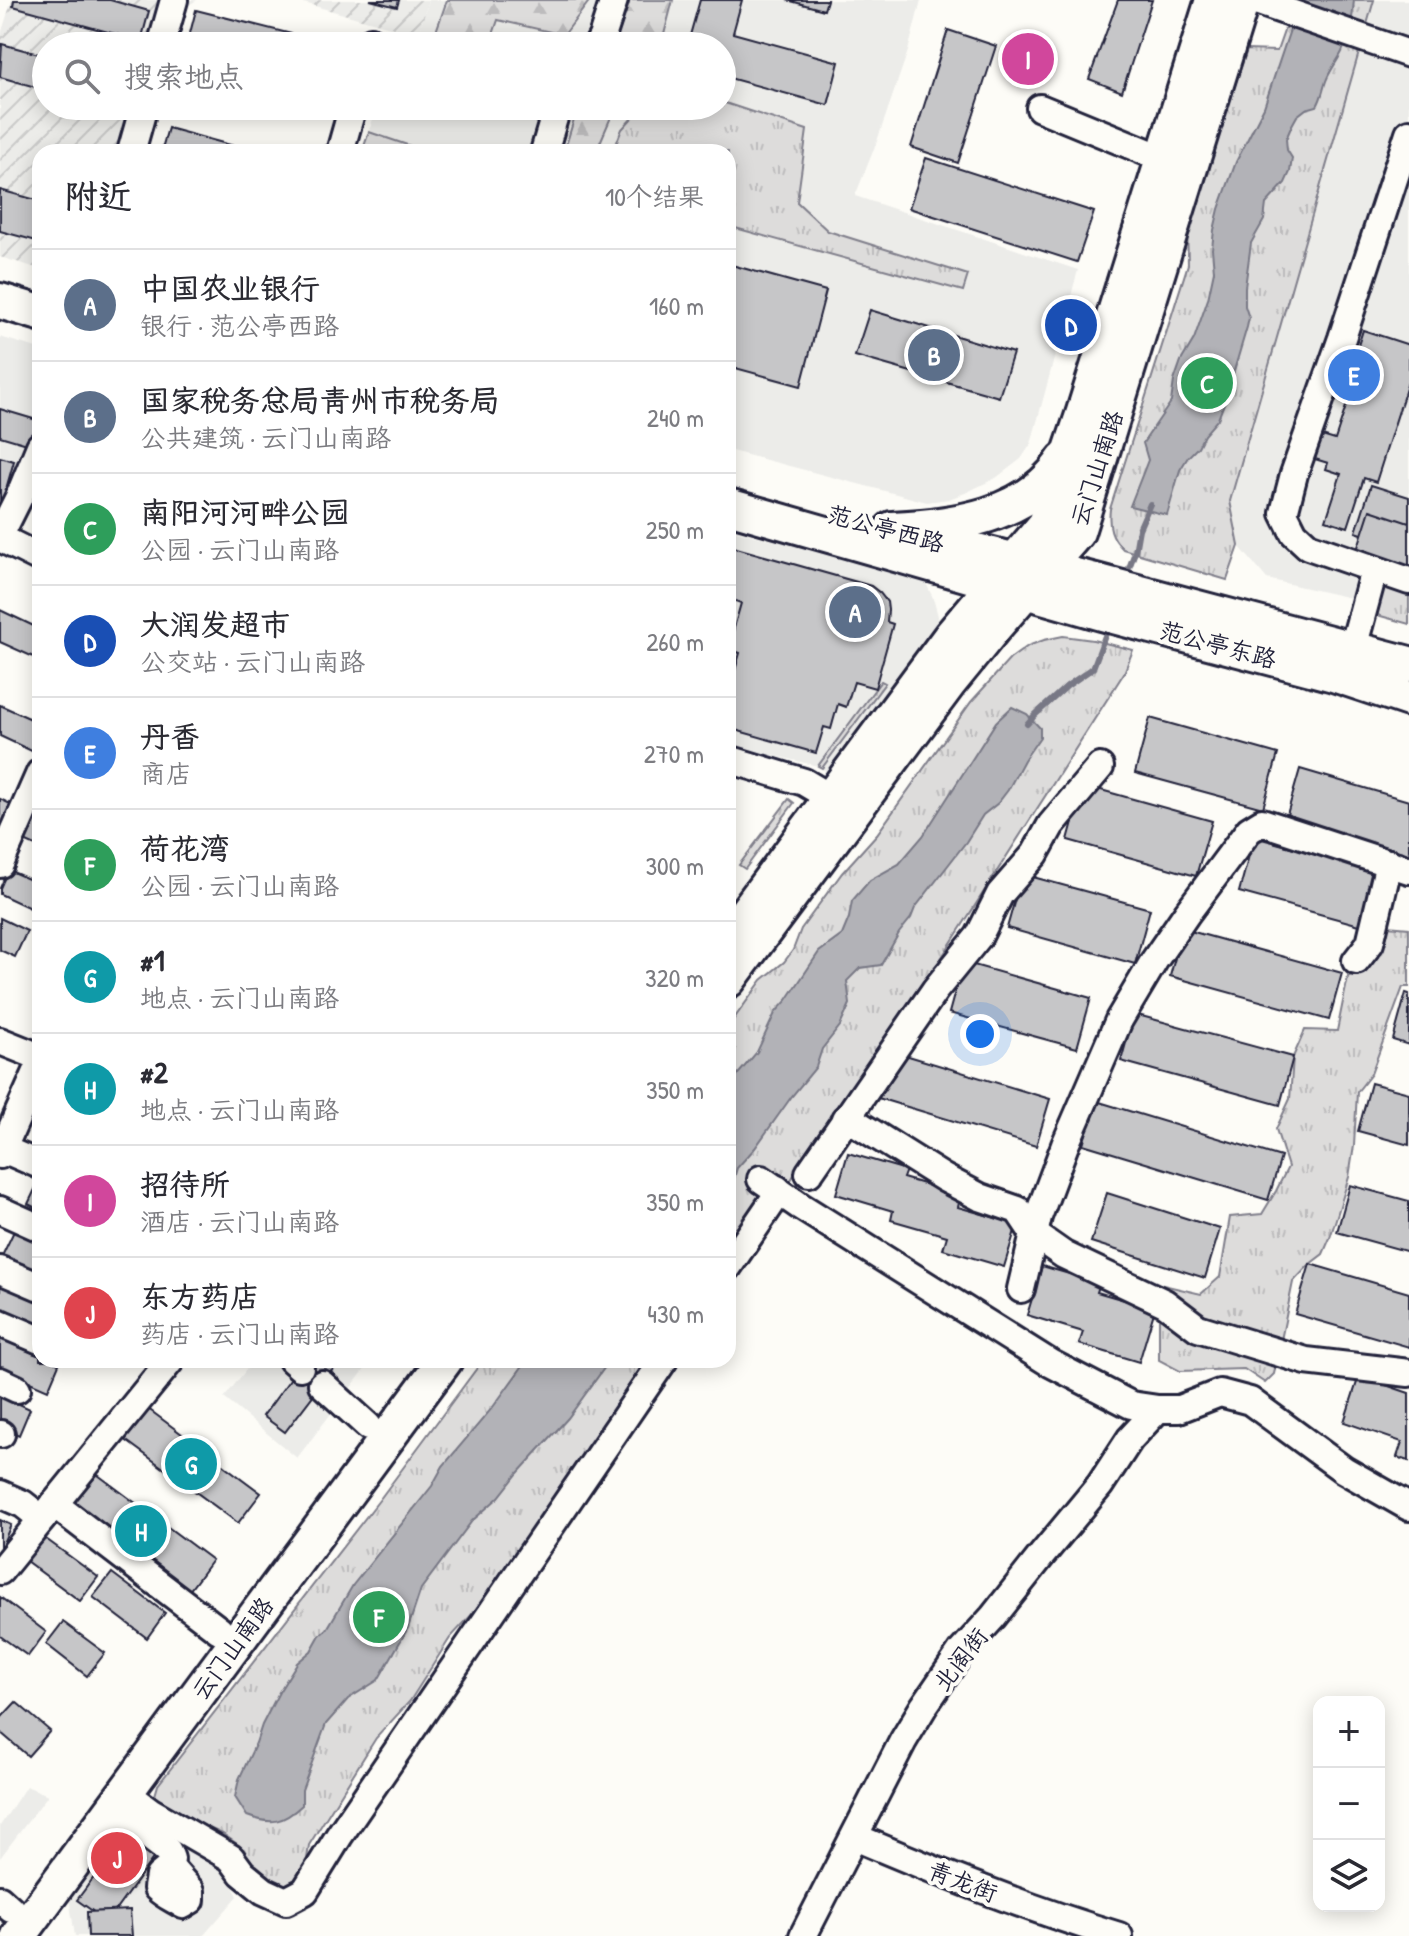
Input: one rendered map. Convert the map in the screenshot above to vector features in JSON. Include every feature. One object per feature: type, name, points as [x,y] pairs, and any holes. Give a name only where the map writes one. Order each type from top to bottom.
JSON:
[{"type":"main road","name":"云门山南路","points":[[736,969],[948,684],[1021,576],[1046,524],[1073,446],[1213,0]]},
{"type":"main road","name":"云门山南路","points":[[736,926],[951,636],[1077,532],[1193,152],[1254,2]]},
{"type":"main road","points":[[0,288],[32,297]]},
{"type":"main road","points":[[0,301],[32,311]]},
{"type":"main road","points":[[892,529],[965,521],[1008,507],[1030,495],[1056,473],[1073,446]]},
{"type":"main road","points":[[1086,505],[1085,533],[1107,599]]},
{"type":"main road","name":"范公亭西路","points":[[736,509],[892,529],[1021,576]]},
{"type":"main road","name":"范公亭西路","points":[[736,509],[1021,576]]},
{"type":"main road","name":"范公亭东路","points":[[1021,576],[1343,656],[1409,664]]},
{"type":"main road","name":"范公亭东路","points":[[1343,656],[1409,699]]},
{"type":"main road","name":"云门山南路","points":[[16,1921],[219,1630],[411,1368]]},
{"type":"main road","name":"云门山南路","points":[[16,1921],[120,1801],[439,1368]]},
{"type":"street","points":[[165,32],[174,0]]},
{"type":"street","points":[[604,32],[614,0]]},
{"type":"street","points":[[1254,2],[1402,52]]},
{"type":"street","points":[[1040,108],[1164,159]]},
{"type":"street","points":[[133,144],[140,120]]},
{"type":"street","points":[[342,144],[349,120]]},
{"type":"street","points":[[546,144],[553,120]]},
{"type":"street","points":[[1409,133],[1294,474],[1284,513],[1294,533],[1308,546],[1409,581]]},
{"type":"street","points":[[32,465],[0,537],[32,554]]},
{"type":"street","points":[[1343,656],[1374,570]]},
{"type":"street","points":[[736,761],[804,782],[831,798]]},
{"type":"street","points":[[809,1173],[935,990],[979,936],[1000,894],[1035,854],[1051,825],[1100,767]]},
{"type":"street","points":[[0,864],[32,791]]},
{"type":"street","points":[[1021,1289],[1038,1217],[1065,1145],[1119,1020],[1154,961],[1249,830],[1262,822],[1399,866],[1370,943],[1356,961]]},
{"type":"street","points":[[0,1041],[32,1054]]},
{"type":"street","points":[[32,1108],[2,1152],[32,1162]]},
{"type":"street","points":[[845,1119],[980,1197],[1018,1210],[1034,1234],[1064,1255],[1165,1303],[1198,1328],[1306,1361],[1409,1373]]},
{"type":"street","points":[[736,1255],[773,1201],[769,1184],[813,1215],[1050,1363],[1131,1405],[1179,1409],[1220,1393],[1250,1401],[1344,1470],[1409,1507]]},
{"type":"street","points":[[0,1210],[32,1224]]},
{"type":"street","points":[[0,1270],[32,1284]]},
{"type":"street","points":[[0,1323],[32,1337]]},
{"type":"street","points":[[0,1571],[165,1368]]},
{"type":"street","points":[[120,1801],[169,1823],[231,1858],[242,1873],[264,1891],[286,1901],[305,1891],[339,1836],[659,1368]]},
{"type":"street","points":[[322,1384],[368,1426]]},
{"type":"street","name":"北阁街","points":[[803,1936],[924,1706],[961,1652],[1100,1485],[1130,1439],[1158,1409]]},
{"type":"street","points":[[0,1494],[48,1512],[219,1630]]},
{"type":"street","points":[[120,1801],[168,1851],[170,1867]]},
{"type":"street","name":"青龙街","points":[[855,1837],[957,1880],[1065,1920],[1119,1936]]},
{"type":"shaded area","points":[[12,0],[197,0],[179,11],[174,32],[32,32],[32,120],[152,120],[146,144],[32,144],[32,267],[0,257],[0,37]]},
{"type":"shaded area","points":[[293,0],[429,0],[420,29],[401,30]]},
{"type":"shaded area","points":[[429,0],[921,0],[908,51],[855,196],[1078,270],[1031,444],[1021,459],[996,478],[965,493],[927,502],[736,452],[736,144],[404,144],[369,132],[373,120],[736,120],[736,32],[400,32],[420,28]]},
{"type":"shaded area","points":[[1300,0],[1354,0],[1347,40],[1317,106],[1297,116],[1286,139],[1292,158],[1290,172],[1285,183],[1266,204],[1264,220],[1251,243],[1245,287],[1245,306],[1249,318],[1218,419],[1180,470],[1167,515],[1130,506],[1148,460],[1143,443],[1171,402],[1181,361],[1194,339],[1208,299],[1214,271],[1212,249],[1219,209],[1236,162],[1264,107]]},
{"type":"shaded area","points":[[1374,0],[1409,0],[1409,615],[1364,601],[1267,579],[1239,546],[1230,501]]},
{"type":"shaded area","points":[[0,337],[32,347],[32,448],[0,523]]},
{"type":"shaded area","points":[[736,531],[917,577],[926,583],[933,598],[938,616],[938,634],[831,774],[818,766],[736,747]]},
{"type":"shaded area","points":[[1012,707],[1027,714],[1040,728],[1040,737],[1008,790],[983,815],[915,908],[881,965],[860,968],[847,981],[850,1004],[840,1026],[822,1049],[816,1067],[736,1171],[736,1077],[757,1052],[775,1013],[819,952],[842,935],[852,901],[870,880],[899,864],[923,836],[996,722]]},
{"type":"shaded area","points":[[248,1368],[366,1368],[297,1458],[224,1398]]},
{"type":"shaded area","points":[[521,1368],[604,1368],[568,1418],[499,1497],[472,1521],[421,1589],[408,1628],[378,1680],[348,1699],[326,1724],[302,1790],[302,1805],[277,1821],[247,1816],[235,1797],[239,1779],[279,1692],[297,1663],[311,1651],[327,1629],[353,1585],[432,1486],[443,1466]]},
{"type":"shaded area","points":[[26,1786],[48,1795],[0,1858],[0,1826]]},
{"type":"shaded area","points":[[138,1810],[219,1861],[238,1896],[203,1936],[75,1936],[69,1898],[122,1824]]},
{"type":"green space","points":[[447,0],[590,0],[566,32],[551,32],[498,20],[494,32],[436,32]]},
{"type":"green space","points":[[630,0],[673,0],[665,32],[619,32]]},
{"type":"green space","points":[[1295,0],[1374,0],[1230,501],[1239,546],[1227,580],[1123,549],[1111,531],[1110,509],[1188,264],[1187,226],[1247,50],[1277,51]]},
{"type":"green space","points":[[736,107],[807,130],[797,202],[828,231],[968,275],[963,291],[736,228],[736,144],[616,144],[622,129],[630,120],[736,120]]},
{"type":"green space","points":[[574,120],[610,120],[599,144],[566,144]]},
{"type":"green space","points":[[369,132],[404,144],[365,144]]},
{"type":"green space","points":[[1375,582],[1409,592],[1409,624],[1363,611]]},
{"type":"green space","points":[[1063,636],[1133,650],[1124,673],[844,1110],[823,1126],[791,1180],[777,1189],[736,1246],[736,1016],[762,980],[793,950],[801,929],[842,873],[877,834],[971,702],[1010,659],[1028,646]]},
{"type":"green space","points":[[881,681],[885,683],[822,768],[818,766]]},
{"type":"green space","points":[[789,799],[794,803],[745,869],[739,865]]},
{"type":"green space","points":[[1387,926],[1409,928],[1409,987],[1403,987],[1371,1074],[1357,1092],[1349,1177],[1323,1254],[1293,1282],[1274,1374],[1265,1383],[1244,1369],[1180,1371],[1159,1360],[1159,1284],[1201,1294],[1220,1277],[1230,1217],[1262,1214],[1288,1167],[1276,1129],[1290,1099],[1293,1057],[1305,1030],[1337,1031],[1348,977],[1366,966]]},
{"type":"green space","points":[[477,1368],[651,1368],[489,1596],[450,1638],[410,1701],[376,1738],[309,1845],[305,1873],[296,1887],[271,1881],[259,1872],[240,1846],[223,1834],[162,1807],[154,1799],[158,1785],[380,1499]]},
{"type":"building","points":[[14,0],[110,0],[149,11],[143,32],[108,32],[13,6]]},
{"type":"building","points":[[370,0],[399,0],[397,7]]},
{"type":"building","points":[[700,0],[742,0],[733,32],[691,32]]},
{"type":"building","points":[[787,0],[827,0],[824,10]]},
{"type":"building","points":[[1118,0],[1152,0],[1122,92],[1089,79]]},
{"type":"building","points":[[196,10],[283,32],[190,32]]},
{"type":"building","points":[[948,30],[996,46],[958,163],[911,147]]},
{"type":"building","points":[[736,34],[839,62],[828,105],[736,80]]},
{"type":"building","points":[[2,44],[32,52],[32,86],[0,77]]},
{"type":"building","points":[[168,128],[227,144],[163,144]]},
{"type":"building","points":[[926,158],[1094,212],[1077,262],[909,208]]},
{"type":"building","points":[[0,190],[32,199],[32,240],[0,231]]},
{"type":"building","points":[[736,266],[826,291],[801,386],[736,368]]},
{"type":"building","points":[[870,310],[1013,353],[999,397],[855,356]]},
{"type":"building","points":[[1363,330],[1409,345],[1409,379],[1376,482],[1364,478],[1348,527],[1326,520],[1341,474],[1326,469],[1328,463],[1315,459],[1322,436],[1335,440],[1353,385],[1346,383]]},
{"type":"building","points":[[0,409],[32,419],[32,445],[0,436]]},
{"type":"building","points":[[0,457],[14,461],[0,510]]},
{"type":"building","points":[[1371,485],[1409,497],[1409,550],[1356,532]]},
{"type":"building","points":[[1370,510],[1409,523],[1409,567],[1357,550]]},
{"type":"building","points":[[736,548],[871,586],[887,602],[887,622],[893,624],[875,688],[854,682],[846,707],[838,704],[831,729],[824,727],[816,753],[736,730],[736,667],[740,653],[736,652],[736,621],[741,603],[736,601]]},
{"type":"building","points":[[0,610],[32,625],[32,656],[0,642]]},
{"type":"building","points":[[0,705],[32,719],[32,751],[0,736]]},
{"type":"building","points":[[1150,718],[1278,754],[1263,808],[1135,773]]},
{"type":"building","points":[[1300,769],[1409,801],[1409,854],[1286,818]]},
{"type":"building","points":[[1083,785],[1212,821],[1196,876],[1068,840]]},
{"type":"building","points":[[0,799],[19,808],[7,834],[0,831]]},
{"type":"building","points":[[32,818],[32,844],[22,840]]},
{"type":"building","points":[[1254,837],[1383,872],[1367,927],[1239,892]]},
{"type":"building","points":[[8,870],[32,880],[32,909],[0,894]]},
{"type":"building","points":[[1022,874],[1150,909],[1135,964],[1007,928]]},
{"type":"building","points":[[0,918],[27,931],[15,957],[0,950]]},
{"type":"building","points":[[1183,929],[1342,973],[1329,1020],[1170,976]]},
{"type":"building","points":[[963,962],[1091,998],[1077,1048],[949,1013]]},
{"type":"building","points":[[1406,993],[1409,994],[1409,1045],[1393,1040]]},
{"type":"building","points":[[1134,1014],[1293,1057],[1280,1105],[1121,1061]]},
{"type":"building","points":[[892,1051],[1050,1099],[1036,1146],[878,1098]]},
{"type":"building","points":[[1371,1083],[1409,1093],[1409,1145],[1358,1131]]},
{"type":"building","points":[[1096,1101],[1281,1157],[1268,1200],[1083,1144]]},
{"type":"building","points":[[848,1153],[906,1170],[903,1178],[961,1195],[958,1207],[1017,1224],[1004,1267],[943,1249],[947,1236],[891,1220],[893,1211],[836,1194]]},
{"type":"building","points":[[1350,1185],[1409,1201],[1409,1252],[1337,1232]]},
{"type":"building","points":[[1107,1193],[1220,1229],[1205,1278],[1091,1242]]},
{"type":"building","points":[[14,1231],[32,1239],[32,1269],[2,1256]]},
{"type":"building","points":[[1310,1264],[1409,1293],[1409,1347],[1295,1314]]},
{"type":"building","points":[[1042,1266],[1100,1283],[1097,1292],[1155,1309],[1139,1362],[1079,1344],[1083,1332],[1027,1315]]},
{"type":"building","points":[[0,1279],[32,1293],[32,1324],[0,1310]]},
{"type":"building","points":[[0,1338],[32,1352],[32,1368],[57,1368],[48,1390],[0,1369]]},
{"type":"building","points":[[298,1368],[334,1368],[285,1432],[263,1416]]},
{"type":"building","points":[[1359,1376],[1409,1393],[1409,1461],[1397,1457],[1402,1442],[1344,1422]]},
{"type":"building","points":[[0,1395],[30,1409],[19,1435],[0,1426]]},
{"type":"building","points":[[143,1405],[261,1493],[238,1523],[120,1436]]},
{"type":"building","points":[[94,1472],[212,1560],[189,1591],[71,1503]]},
{"type":"building","points":[[0,1520],[11,1525],[0,1550]]},
{"type":"building","points":[[35,1531],[98,1577],[80,1601],[18,1555]]},
{"type":"building","points":[[112,1573],[165,1613],[147,1638],[93,1597]]},
{"type":"building","points":[[0,1597],[46,1632],[28,1656],[0,1636]]},
{"type":"building","points":[[63,1622],[105,1653],[87,1676],[46,1644]]},
{"type":"building","points":[[16,1702],[50,1731],[28,1756],[0,1732],[0,1717]]},
{"type":"building","points":[[130,1829],[159,1850],[115,1911],[94,1912],[77,1900]]},
{"type":"building","points":[[130,1910],[132,1936],[88,1936],[87,1912]]},
{"type":"waterway","points":[[1126,576],[1139,529],[1150,504]]},
{"type":"waterway","points":[[1027,724],[1067,686],[1093,668],[1109,625]]},
{"type":"place","name":"招待所","points":[[1028,59]]},
{"type":"place","name":"大润发超市","points":[[1071,325]]},
{"type":"place","name":"国家税务总局青州市税务局","points":[[934,355]]},
{"type":"place","name":"丹香","points":[[1354,375]]},
{"type":"place","name":"南阳河河畔公园","points":[[1207,383]]},
{"type":"place","name":"中国农业银行","points":[[855,612]]},
{"type":"place","name":"#1","points":[[191,1464]]},
{"type":"place","name":"#2","points":[[141,1531]]},
{"type":"place","name":"荷花湾","points":[[379,1617]]},
{"type":"place","name":"东方药店","points":[[117,1858]]}]
